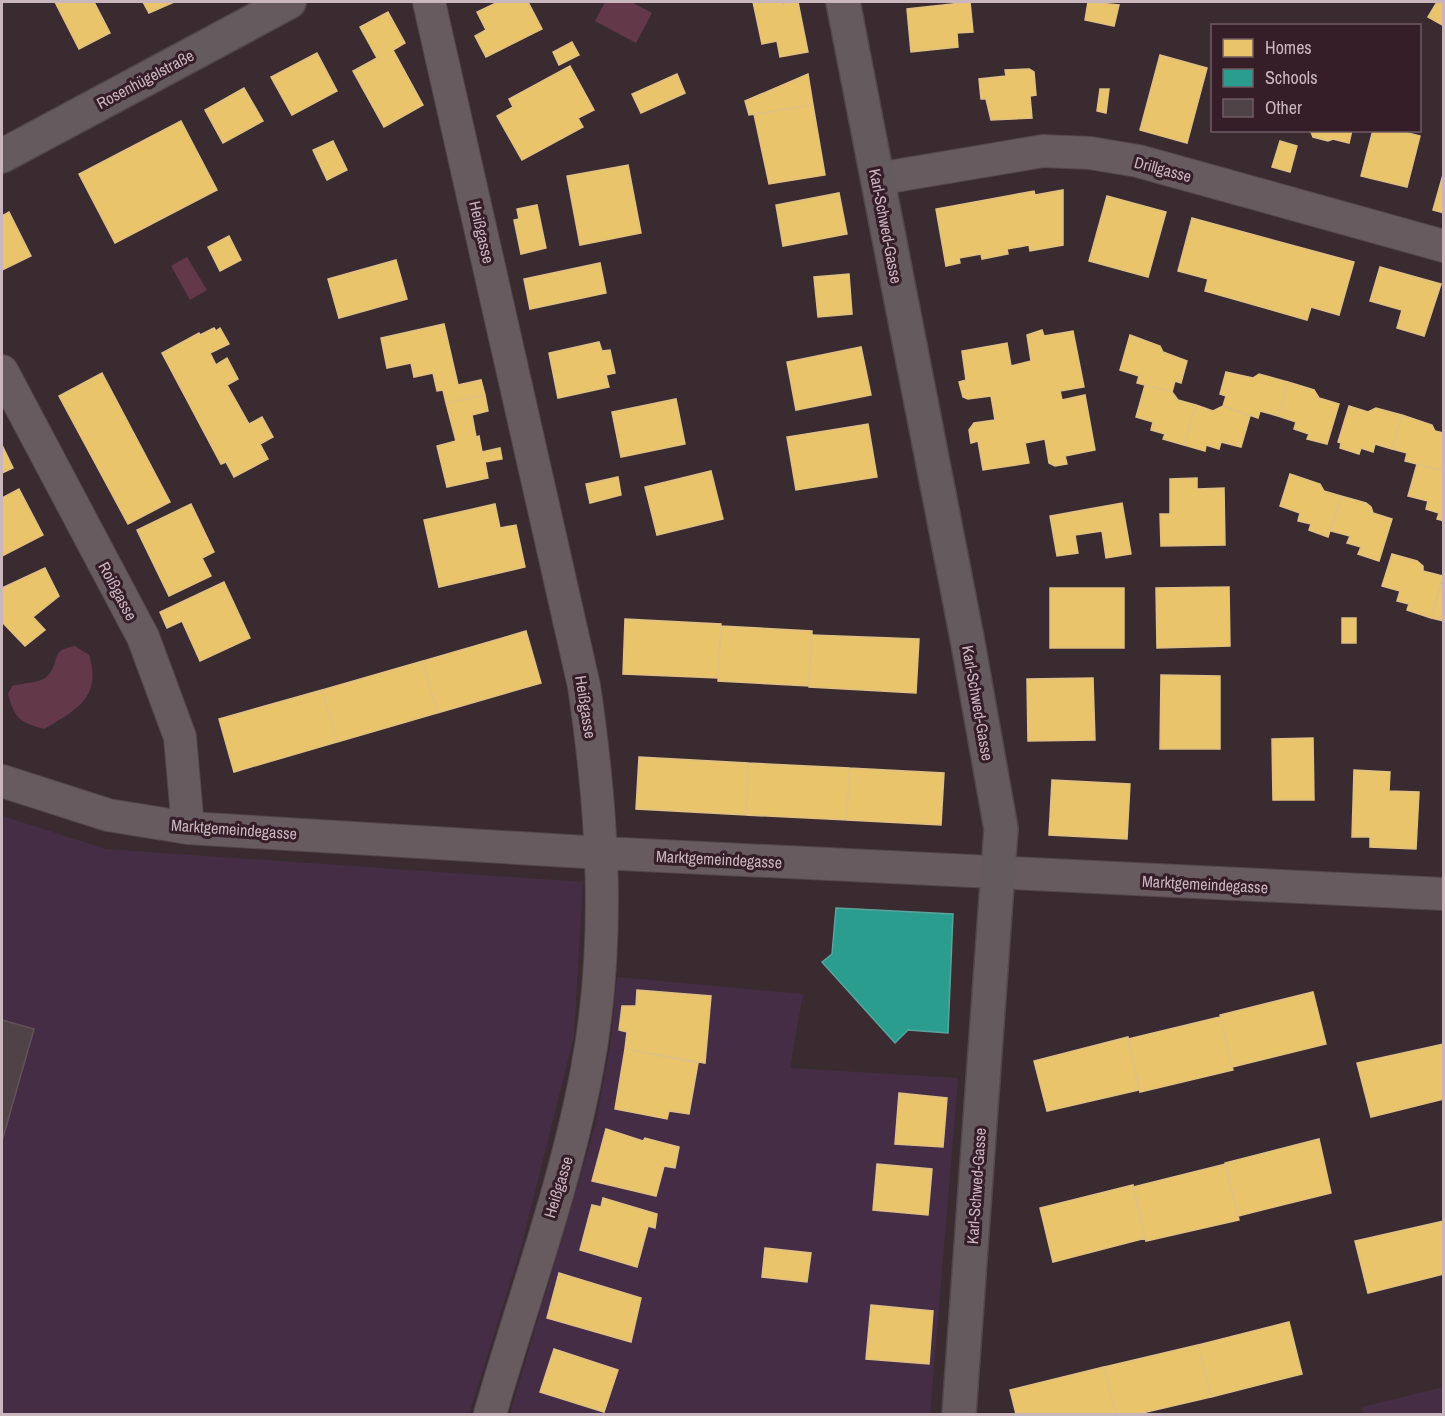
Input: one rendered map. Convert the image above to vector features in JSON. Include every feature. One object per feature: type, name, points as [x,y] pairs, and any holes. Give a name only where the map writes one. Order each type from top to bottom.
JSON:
[{"type":"street","name":"Rosenhügelstraße","points":[[2,156],[289,2]]},
{"type":"street","name":"Heißgasse","points":[[429,2],[584,686],[601,853],[600,968],[587,1069],[570,1146],[490,1414]]},
{"type":"street","name":"Karl-Schwed-Gasse","points":[[843,2],[965,627],[1000,829],[959,1414]]},
{"type":"street","name":"Drillgasse","points":[[877,179],[1042,151],[1090,153],[1137,161],[1443,246]]},
{"type":"street","name":"Roißgasse","points":[[2,371],[143,637],[180,737],[188,828]]},
{"type":"street","name":"Marktgemeindegasse","points":[[2,781],[108,815],[188,828],[601,853],[1443,894]]},
{"type":"shaded area","points":[[605,2],[631,2],[652,13],[636,43],[595,21]]},
{"type":"shaded area","points":[[187,257],[207,290],[190,300],[171,266]]},
{"type":"shaded area","points":[[75,646],[89,655],[92,669],[92,682],[84,701],[44,729],[23,721],[16,714],[8,694],[12,686],[45,678],[53,668],[58,654],[66,648]]},
{"type":"shaded area","points":[[2,816],[106,849],[583,882],[574,1036],[521,1248],[469,1414],[2,1414]]},
{"type":"shaded area","points":[[617,977],[803,994],[790,1068],[958,1078],[930,1414],[510,1414],[595,1126],[610,1048]]},
{"type":"shaded area","points":[[1443,1387],[1443,1414],[1363,1414],[1362,1407]]},
{"type":"building: Homes","points":[[55,2],[94,2],[110,33],[79,49]]},
{"type":"building: Homes","points":[[143,2],[174,2],[149,13]]},
{"type":"building: Homes","points":[[498,2],[528,2],[542,29],[486,57],[475,36],[486,30],[477,12]]},
{"type":"building: Homes","points":[[753,2],[781,2],[782,4],[798,2],[808,52],[780,57],[777,41],[762,44]]},
{"type":"building: Homes","points":[[970,2],[973,32],[957,33],[958,47],[911,52],[907,9]]},
{"type":"building: Homes","points":[[1088,2],[1119,5],[1114,26],[1085,20]]},
{"type":"building: Homes","points":[[1437,2],[1444,2],[1444,26],[1428,17]]},
{"type":"building: Homes","points":[[388,12],[405,43],[393,50],[423,105],[384,127],[353,71],[377,58],[360,27]]},
{"type":"building: Homes","points":[[572,42],[579,55],[559,65],[553,52]]},
{"type":"building: Homes","points":[[317,53],[337,91],[292,115],[271,77]]},
{"type":"building: Homes","points":[[1160,55],[1207,68],[1187,143],[1140,130]]},
{"type":"building: Homes","points":[[570,66],[594,110],[578,118],[583,127],[522,160],[497,116],[513,107],[509,99]]},
{"type":"building: Homes","points":[[1029,69],[1034,72],[1036,95],[1030,96],[1032,118],[991,120],[986,99],[981,99],[979,79],[1006,76],[1005,70]]},
{"type":"building: Homes","points":[[677,74],[685,93],[641,113],[632,94]]},
{"type":"building: Homes","points":[[808,74],[813,105],[749,115],[745,101]]},
{"type":"building: Homes","points":[[244,88],[263,121],[223,143],[205,110]]},
{"type":"building: Homes","points":[[1100,89],[1109,89],[1106,113],[1097,111]]},
{"type":"building: Homes","points":[[813,105],[825,175],[769,184],[754,114]]},
{"type":"building: Homes","points":[[181,121],[217,190],[115,243],[79,174]]},
{"type":"building: Homes","points":[[1311,132],[1352,132],[1349,143],[1313,137]]},
{"type":"building: Homes","points":[[1372,132],[1404,132],[1420,136],[1407,187],[1361,176]]},
{"type":"building: Homes","points":[[333,141],[347,170],[327,180],[313,150]]},
{"type":"building: Homes","points":[[1280,141],[1297,146],[1290,172],[1272,167]]},
{"type":"building: Homes","points":[[628,165],[641,233],[580,245],[567,176]]},
{"type":"building: Homes","points":[[1444,171],[1444,213],[1433,210]]},
{"type":"building: Homes","points":[[1063,190],[1063,245],[1030,251],[1029,245],[1007,249],[1008,254],[982,259],[981,254],[959,258],[960,263],[946,266],[936,209],[1034,191],[1035,195]]},
{"type":"building: Homes","points":[[839,193],[847,234],[783,246],[776,205]]},
{"type":"building: Homes","points":[[1107,196],[1166,212],[1148,277],[1089,261]]},
{"type":"building: Homes","points":[[537,205],[546,248],[521,254],[514,220],[519,219],[517,209]]},
{"type":"building: Homes","points":[[9,212],[31,256],[2,270],[2,216]]},
{"type":"building: Homes","points":[[1192,218],[1354,262],[1339,315],[1311,307],[1307,320],[1205,291],[1208,279],[1178,271]]},
{"type":"building: Homes","points":[[229,236],[241,260],[220,271],[208,247]]},
{"type":"building: Homes","points":[[396,260],[407,299],[339,318],[328,279]]},
{"type":"building: Homes","points":[[600,263],[606,293],[530,309],[524,279]]},
{"type":"building: Homes","points":[[1380,267],[1441,284],[1424,336],[1397,328],[1402,310],[1370,301]]},
{"type":"building: Homes","points":[[849,274],[852,314],[818,317],[814,277]]},
{"type":"building: Homes","points":[[444,324],[458,385],[481,380],[485,395],[446,403],[443,390],[437,391],[433,373],[414,377],[411,363],[387,368],[381,338]]},
{"type":"building: Homes","points":[[214,328],[216,331],[220,328],[229,344],[210,353],[216,365],[227,358],[238,379],[227,385],[249,424],[262,417],[273,437],[260,444],[268,459],[234,477],[226,462],[221,464],[162,353],[199,333],[200,335]]},
{"type":"building: Homes","points":[[1042,330],[1044,336],[1073,331],[1084,387],[1060,391],[1062,400],[1085,395],[1095,450],[1065,456],[1067,464],[1055,466],[1049,463],[1045,439],[1025,443],[1029,463],[983,470],[978,441],[971,443],[969,430],[974,423],[995,420],[991,396],[968,399],[963,397],[959,382],[966,380],[962,351],[1007,343],[1011,366],[1031,361],[1027,335]]},
{"type":"building: Homes","points":[[1130,335],[1160,346],[1163,352],[1187,361],[1181,383],[1175,381],[1172,392],[1137,383],[1139,376],[1120,370]]},
{"type":"building: Homes","points":[[599,342],[602,351],[610,350],[615,373],[606,375],[609,387],[558,398],[549,353]]},
{"type":"building: Homes","points":[[861,347],[871,395],[796,410],[787,362]]},
{"type":"building: Homes","points":[[1226,372],[1253,378],[1259,374],[1288,382],[1278,416],[1260,411],[1258,418],[1223,406],[1226,396],[1220,394]]},
{"type":"building: Homes","points":[[102,373],[170,502],[128,524],[59,396]]},
{"type":"building: Homes","points":[[1288,382],[1314,390],[1319,398],[1339,404],[1327,444],[1307,439],[1309,434],[1294,429],[1296,422],[1278,416]]},
{"type":"building: Homes","points":[[1145,385],[1172,392],[1178,400],[1196,405],[1184,445],[1163,439],[1165,434],[1151,430],[1153,422],[1136,417]]},
{"type":"building: Homes","points":[[485,395],[488,411],[472,415],[476,437],[479,436],[482,452],[500,448],[502,459],[485,462],[488,478],[447,487],[437,446],[456,441],[446,403]]},
{"type":"building: Homes","points":[[676,399],[685,444],[621,457],[612,412]]},
{"type":"building: Homes","points":[[1196,405],[1213,411],[1223,406],[1250,416],[1241,447],[1221,442],[1219,449],[1206,445],[1205,451],[1184,445]]},
{"type":"building: Homes","points":[[1349,406],[1368,412],[1376,408],[1402,415],[1392,449],[1375,444],[1373,452],[1361,448],[1359,454],[1340,448],[1341,443],[1338,442]]},
{"type":"building: Homes","points":[[1402,415],[1432,425],[1435,431],[1444,433],[1444,471],[1405,461],[1407,453],[1392,449]]},
{"type":"building: Homes","points":[[868,424],[877,477],[796,490],[787,437]]},
{"type":"building: Homes","points":[[2,445],[13,468],[2,473]]},
{"type":"building: Homes","points":[[1417,464],[1444,471],[1444,521],[1437,519],[1439,513],[1426,509],[1428,501],[1408,496]]},
{"type":"building: Homes","points":[[711,471],[723,519],[657,535],[645,487]]},
{"type":"building: Homes","points":[[1290,474],[1320,484],[1324,491],[1341,496],[1328,537],[1309,530],[1311,524],[1298,521],[1300,513],[1280,506]]},
{"type":"building: Homes","points":[[618,477],[621,495],[590,503],[586,484]]},
{"type":"building: Homes","points":[[1197,478],[1197,489],[1224,488],[1225,545],[1161,546],[1160,514],[1170,514],[1170,479]]},
{"type":"building: Homes","points":[[19,489],[43,535],[2,556],[2,498]]},
{"type":"building: Homes","points":[[1341,496],[1366,503],[1371,507],[1373,513],[1392,519],[1379,561],[1358,554],[1361,547],[1347,543],[1350,536],[1331,531]]},
{"type":"building: Homes","points":[[1122,503],[1131,554],[1106,558],[1102,531],[1075,535],[1078,553],[1057,556],[1050,516]]},
{"type":"building: Homes","points":[[191,504],[214,552],[202,558],[211,576],[169,596],[137,530]]},
{"type":"building: Homes","points":[[495,504],[500,528],[516,525],[525,567],[439,587],[424,520]]},
{"type":"building: Homes","points":[[1392,554],[1417,561],[1423,566],[1423,571],[1443,576],[1431,618],[1407,610],[1409,604],[1397,601],[1400,591],[1382,586]]},
{"type":"building: Homes","points":[[45,568],[59,596],[33,617],[45,630],[25,646],[2,622],[2,588]]},
{"type":"building: Homes","points":[[224,582],[250,638],[200,661],[182,621],[167,628],[160,612]]},
{"type":"building: Homes","points":[[1441,584],[1444,585],[1444,621],[1431,618]]},
{"type":"building: Homes","points":[[1229,587],[1230,646],[1157,648],[1156,588]]},
{"type":"building: Homes","points":[[1050,588],[1124,588],[1124,648],[1050,648]]},
{"type":"building: Homes","points":[[1342,618],[1356,618],[1356,643],[1342,643]]},
{"type":"building: Homes","points":[[625,619],[721,624],[718,678],[623,674]]},
{"type":"building: Homes","points":[[721,626],[812,631],[809,686],[718,681]]},
{"type":"building: Homes","points":[[526,631],[541,683],[437,713],[423,661]]},
{"type":"building: Homes","points":[[811,635],[919,639],[916,693],[809,687]]},
{"type":"building: Homes","points":[[423,661],[437,713],[337,742],[322,690]]},
{"type":"building: Homes","points":[[1161,675],[1220,676],[1220,749],[1160,749]]},
{"type":"building: Homes","points":[[1093,678],[1095,740],[1028,741],[1027,679]]},
{"type":"building: Homes","points":[[322,690],[337,742],[234,772],[219,719]]},
{"type":"building: Homes","points":[[1313,738],[1314,800],[1273,800],[1272,739]]},
{"type":"building: Homes","points":[[639,757],[748,763],[746,815],[636,809]]},
{"type":"building: Homes","points":[[748,763],[849,768],[847,820],[746,815]]},
{"type":"building: Homes","points":[[849,768],[944,773],[941,825],[847,820]]},
{"type":"building: Homes","points":[[1354,770],[1390,772],[1389,791],[1419,792],[1416,849],[1370,847],[1370,837],[1352,837]]},
{"type":"building: Homes","points":[[1052,780],[1130,784],[1127,839],[1049,835]]},
{"type":"building: Homes","points":[[637,990],[711,996],[705,1063],[625,1049],[627,1032],[619,1030],[622,1006],[636,1006]]},
{"type":"building: Homes","points":[[1313,992],[1326,1044],[1232,1067],[1220,1015]]},
{"type":"building: Homes","points":[[1220,1017],[1233,1070],[1140,1092],[1128,1039]]},
{"type":"building: Homes","points":[[1128,1037],[1139,1090],[1047,1111],[1034,1061]]},
{"type":"building: Homes","points":[[1444,1044],[1444,1099],[1371,1117],[1357,1063]]},
{"type":"building: Homes","points":[[625,1049],[698,1063],[689,1114],[669,1111],[667,1119],[615,1109]]},
{"type":"building: Homes","points":[[899,1093],[947,1098],[943,1147],[895,1144]]},
{"type":"building: Homes","points":[[606,1129],[643,1141],[645,1138],[679,1147],[675,1168],[664,1166],[656,1196],[592,1181]]},
{"type":"building: Homes","points":[[1319,1139],[1331,1193],[1238,1216],[1225,1163]]},
{"type":"building: Homes","points":[[877,1164],[932,1169],[928,1215],[873,1210]]},
{"type":"building: Homes","points":[[1226,1164],[1239,1220],[1146,1241],[1133,1187]]},
{"type":"building: Homes","points":[[1133,1185],[1146,1238],[1053,1262],[1040,1208]]},
{"type":"building: Homes","points":[[603,1198],[657,1214],[655,1228],[648,1226],[637,1267],[580,1250],[592,1205],[601,1207]]},
{"type":"building: Homes","points":[[1444,1221],[1444,1274],[1368,1293],[1355,1241]]},
{"type":"building: Homes","points":[[765,1248],[811,1253],[807,1282],[762,1277]]},
{"type":"building: Homes","points":[[559,1273],[641,1298],[631,1342],[547,1318]]},
{"type":"building: Homes","points":[[871,1305],[933,1311],[929,1364],[866,1359]]},
{"type":"building: Homes","points":[[1289,1322],[1302,1374],[1211,1397],[1198,1345]]},
{"type":"building: Homes","points":[[1198,1345],[1211,1397],[1138,1414],[1116,1414],[1104,1367]]},
{"type":"building: Homes","points":[[554,1349],[618,1370],[604,1412],[540,1392]]},
{"type":"building: Homes","points":[[1104,1367],[1116,1414],[1016,1414],[1010,1390]]},
{"type":"building: Schools","points":[[836,908],[953,914],[948,1033],[908,1030],[895,1043],[822,962],[832,954]]},
{"type":"building: Other","points":[[2,1020],[34,1029],[2,1141]]}]
